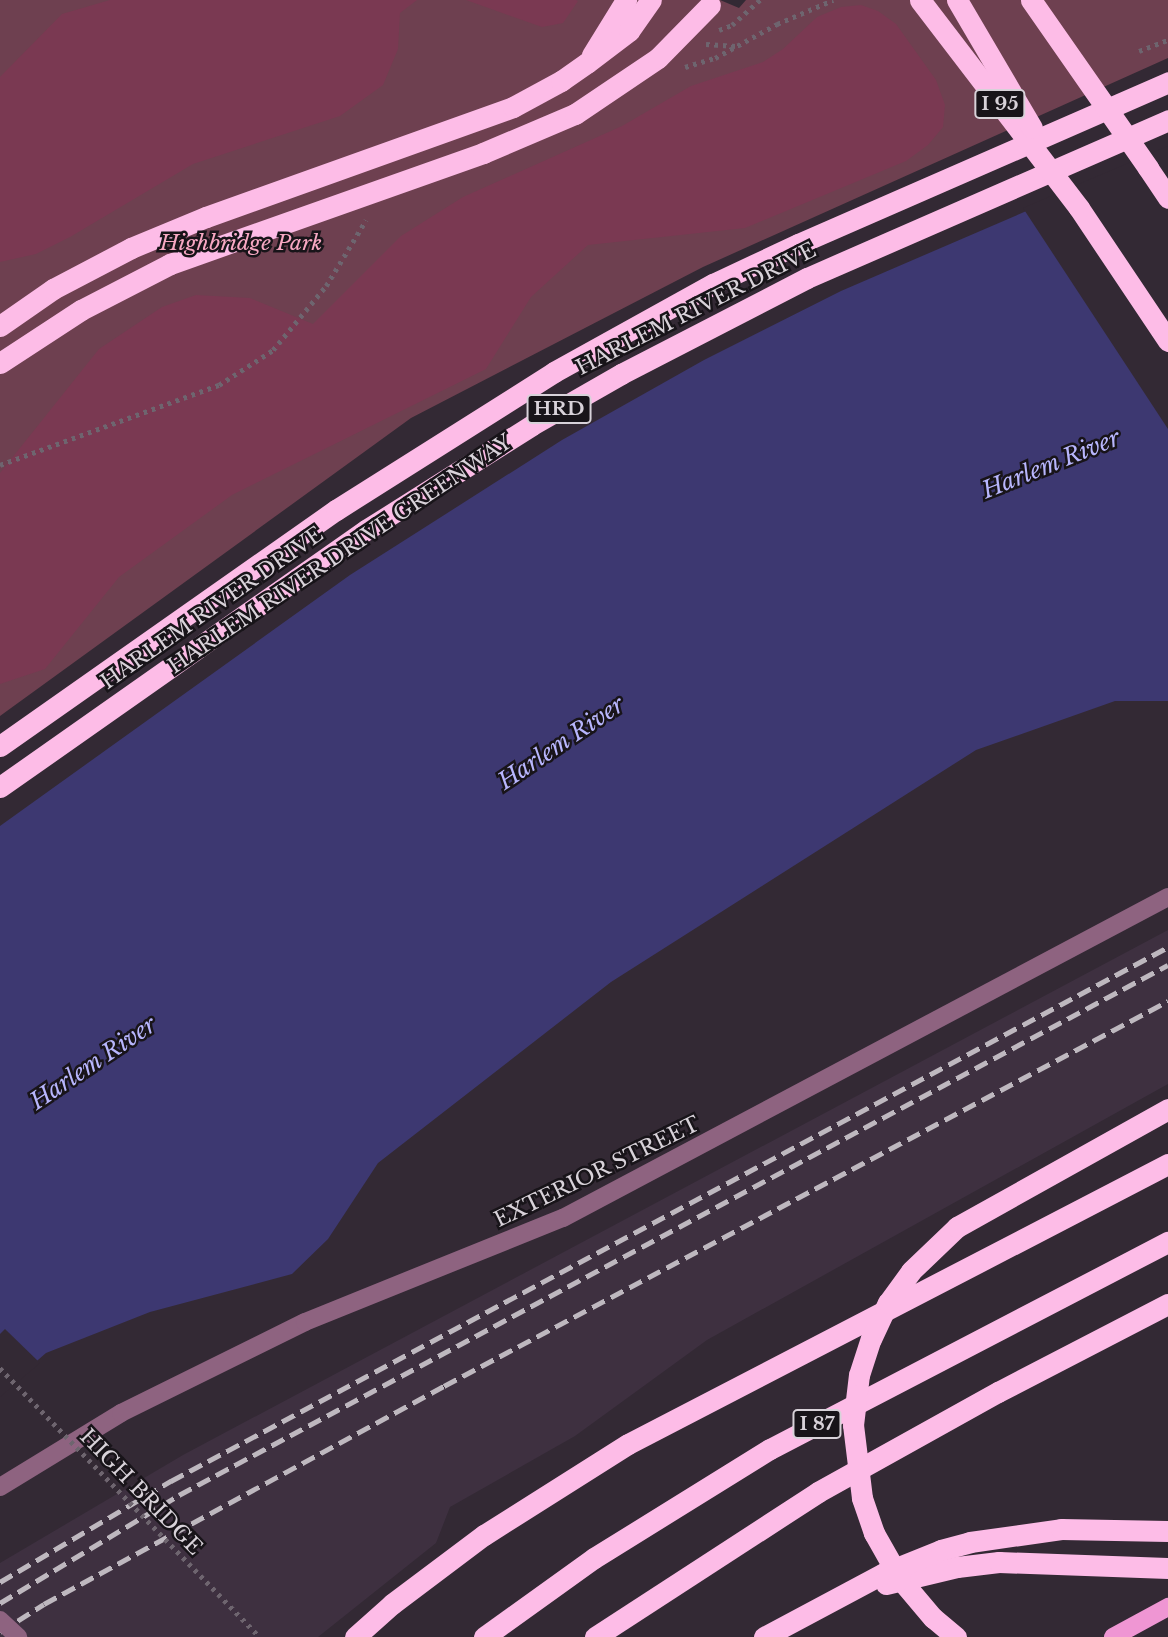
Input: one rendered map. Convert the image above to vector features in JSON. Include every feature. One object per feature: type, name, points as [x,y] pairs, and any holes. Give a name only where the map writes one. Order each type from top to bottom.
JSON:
[{"type":"highway","points":[[587,63],[626,0]]},
{"type":"highway","points":[[0,326],[77,275],[131,248],[206,217],[513,107],[561,82],[629,31],[652,0]]},
{"type":"highway","name":"I 95","points":[[920,0],[1079,208]]},
{"type":"highway","name":"I 95","points":[[957,0],[1079,208],[1168,341]]},
{"type":"highway","points":[[1031,0],[1168,198]]},
{"type":"highway","points":[[1044,0],[1148,168]]},
{"type":"highway","points":[[0,363],[80,310],[170,264],[483,153],[575,114],[658,58],[712,2]]},
{"type":"highway","name":"HARLEM RIVER DRIVE","points":[[0,746],[347,503],[554,372],[713,284],[786,249],[1168,82]]},
{"type":"highway","name":"HARLEM RIVER DRIVE","points":[[0,787],[366,530],[587,393],[697,332],[807,278],[1168,120]]},
{"type":"highway","points":[[956,1637],[933,1618],[900,1579],[882,1549],[862,1498],[853,1426],[859,1375],[871,1339],[888,1303],[911,1271],[957,1227],[1168,1109]]},
{"type":"highway","points":[[355,1637],[392,1604],[484,1535],[618,1450],[1168,1164]]},
{"type":"highway","name":"I 87","points":[[484,1637],[594,1558],[770,1449],[1168,1242]]},
{"type":"highway","points":[[595,1637],[818,1493],[998,1392],[1168,1304]]},
{"type":"highway","points":[[764,1637],[912,1561],[970,1542],[1061,1529],[1168,1531]]},
{"type":"highway","points":[[811,1611],[887,1584],[967,1566],[1048,1562],[1164,1568]]},
{"type":"main road","points":[[1114,1637],[1168,1607]]},
{"type":"street","name":"EXTERIOR STREET","points":[[0,1487],[121,1413],[305,1322],[563,1218],[1168,897]]},
{"type":"street","points":[[0,1620],[18,1637]]},
{"type":"path","points":[[674,66],[694,65],[715,58],[777,24],[833,0]]},
{"type":"path","points":[[1139,51],[1168,40]]},
{"type":"path","points":[[0,465],[219,385],[273,351],[326,286],[370,214]]},
{"type":"path","name":"HIGH BRIDGE","points":[[0,1368],[260,1637]]},
{"type":"shaded area","points":[[110,0],[417,0],[400,13],[398,49],[383,85],[340,116],[193,164],[70,237],[36,254],[0,262],[0,77],[62,14]]},
{"type":"shaded area","points":[[466,0],[578,1],[563,23],[542,27]]},
{"type":"shaded area","points":[[861,5],[878,11],[896,24],[936,80],[945,105],[943,127],[928,145],[906,161],[745,228],[588,245],[531,297],[486,369],[232,495],[119,577],[45,669],[0,684],[0,473],[99,349],[162,307],[196,295],[250,298],[313,324],[401,236],[463,197],[622,126],[691,86],[763,62],[783,49],[817,17],[841,7]]},
{"type":"shaded area","points":[[1168,930],[1168,1084],[707,1340],[575,1436],[450,1507],[436,1543],[318,1637],[0,1637],[0,1563],[183,1455]]},
{"type":"green space","name":"Highbridge Park","points":[[0,0],[720,0],[739,8],[746,0],[1168,0],[1168,58],[703,267],[411,418],[0,716]]},
{"type":"water","name":"Harlem River","points":[[1168,150],[1168,701],[1115,701],[976,750],[611,982],[378,1163],[328,1239],[292,1274],[150,1312],[46,1353],[0,1393],[0,826],[350,575],[562,440],[704,360],[841,291]]},
{"type":"pier","points":[[1168,146],[1168,429],[1023,208]]},
{"type":"pier","points":[[5,1329],[40,1363],[0,1397],[0,1334]]},
{"type":"railway","points":[[0,1582],[171,1481],[1168,947]]},
{"type":"railway","points":[[0,1603],[179,1495],[1168,965]]},
{"type":"railway","points":[[0,1632],[44,1604],[444,1386],[1168,1001]]}]
